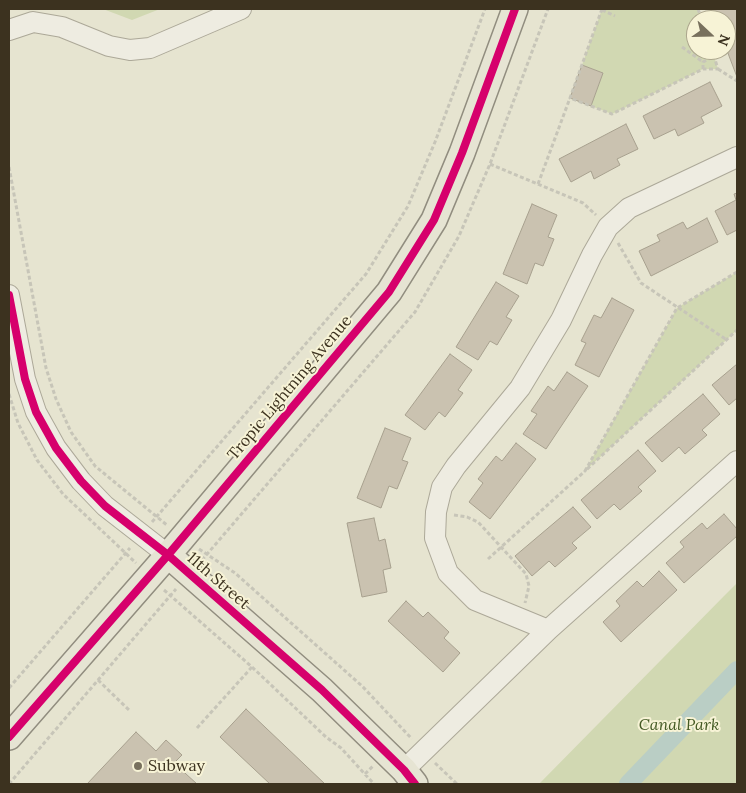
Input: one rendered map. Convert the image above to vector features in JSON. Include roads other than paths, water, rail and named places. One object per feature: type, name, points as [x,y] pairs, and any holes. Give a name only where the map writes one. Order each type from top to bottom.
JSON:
[{"type":"main road","name":"Tropic Lightning Avenue","points":[[9,737],[168,555],[389,292],[434,220],[462,153],[515,9]]},
{"type":"main road","name":"11th Street","points":[[168,555],[322,690],[410,777]]},
{"type":"street","points":[[9,30],[33,22],[62,27],[109,46],[130,50],[150,48],[241,9]]},
{"type":"street","points":[[548,630],[474,600],[448,573],[435,538],[436,512],[442,487],[456,466],[520,388],[561,320],[592,255],[608,227],[629,208],[737,157]]},
{"type":"street","name":"11th Street","points":[[9,295],[25,379],[36,412],[56,448],[81,481],[105,506],[168,555]]},
{"type":"street","points":[[410,777],[548,630],[737,461]]},
{"type":"waterway","points":[[628,784],[737,670]]},
{"type":"place","name":"Subway","points":[[138,766]]},
{"type":"park label","name":"Canal Park","points":[[679,725]]}]
